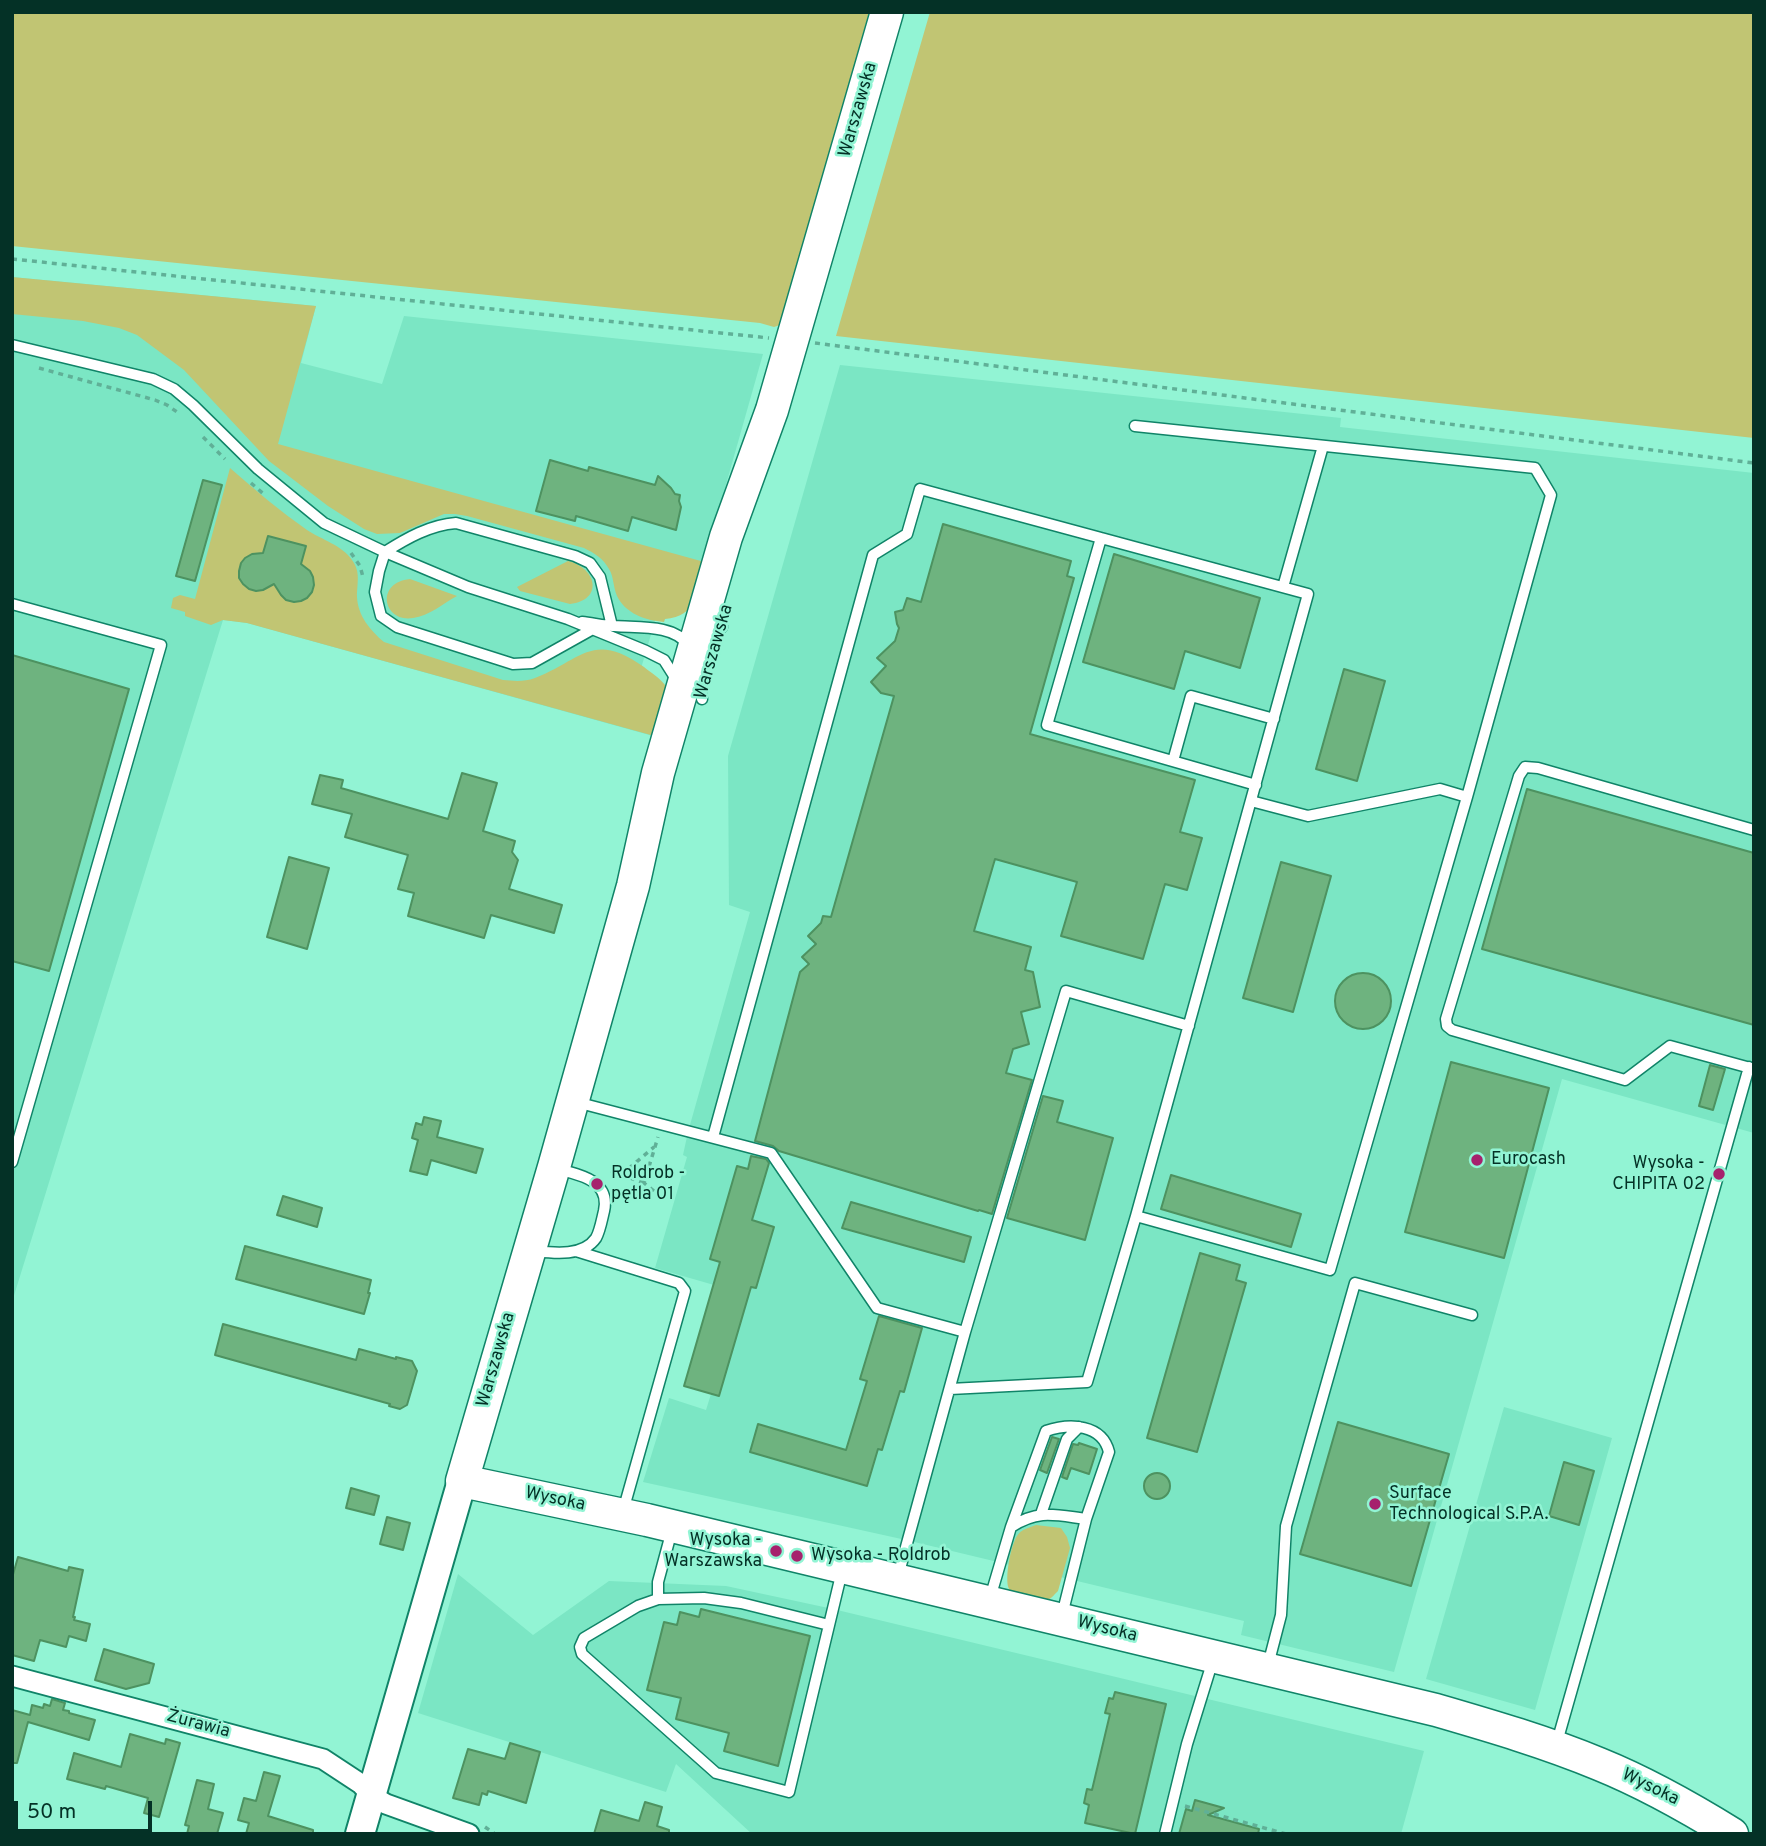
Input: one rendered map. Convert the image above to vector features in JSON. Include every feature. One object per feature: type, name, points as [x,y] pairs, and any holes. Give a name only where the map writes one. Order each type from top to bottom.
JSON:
[{"type":"main road","name":"Warszawska","points":[[360,1834],[634,886],[658,773],[690,703],[714,617],[726,537],[772,410],[887,12]]},
{"type":"main road","name":"Warszawska","points":[[690,703],[676,648],[714,617]]},
{"type":"main road","name":"Wysoka","points":[[463,1481],[673,1526],[1436,1710],[1556,1746],[1601,1764],[1690,1808],[1732,1834]]},
{"type":"street","name":"Żurawia","points":[[12,1676],[323,1759],[386,1804],[469,1834]]},
{"type":"lane","points":[[13,345],[153,379],[174,388],[258,469],[324,523],[385,552],[468,587],[591,630],[676,648]]},
{"type":"lane","points":[[1135,426],[1535,468],[1551,495],[1330,1270],[1136,1216]]},
{"type":"lane","points":[[1283,587],[1322,446]]},
{"type":"lane","points":[[713,1138],[873,555],[907,534],[920,489],[1308,594],[1136,1216],[1087,1382],[950,1390]]},
{"type":"lane","points":[[591,630],[531,663],[513,664],[397,627],[381,616],[375,592],[385,552],[440,524],[456,523],[575,556],[590,564],[600,577],[612,626]]},
{"type":"lane","points":[[1101,538],[1047,725],[1256,785]]},
{"type":"lane","points":[[12,604],[161,645],[12,1162]]},
{"type":"lane","points":[[568,620],[653,628],[676,648]]},
{"type":"lane","points":[[1173,761],[1191,696],[1273,719]]},
{"type":"lane","points":[[1556,1746],[1751,1068],[1670,1046],[1625,1080],[1452,1030],[1447,1026],[1446,1019],[1519,776],[1525,767],[1538,768],[1754,830]]},
{"type":"lane","points":[[1251,801],[1308,816],[1440,789],[1467,797]]},
{"type":"lane","points":[[897,1580],[965,1332],[1066,991],[1189,1026]]},
{"type":"lane","points":[[573,1101],[771,1153],[877,1308],[965,1332]]},
{"type":"lane","points":[[530,1251],[576,1251],[590,1244],[597,1236],[606,1204],[604,1192],[585,1177],[554,1167]]},
{"type":"lane","points":[[576,1251],[679,1283],[685,1291],[622,1514]]},
{"type":"lane","points":[[1267,1669],[1281,1615],[1286,1526],[1355,1283],[1472,1315]]},
{"type":"lane","points":[[989,1602],[1011,1527],[1046,1431],[1060,1426],[1079,1427],[1098,1433],[1106,1442],[1109,1452],[1086,1519],[1061,1619]]},
{"type":"lane","points":[[1041,1514],[1067,1439],[1079,1427]]},
{"type":"lane","points":[[1011,1527],[1025,1518],[1041,1514],[1086,1519]]},
{"type":"lane","points":[[658,1599],[658,1582],[673,1526]]},
{"type":"lane","points":[[829,1625],[741,1603],[704,1598],[658,1599],[638,1606],[584,1638],[580,1647],[582,1654],[716,1773],[789,1792],[843,1567]]},
{"type":"lane","points":[[1165,1834],[1187,1744],[1214,1656]]},
{"type":"path","points":[[12,259],[793,340],[1754,463]]},
{"type":"path","points":[[644,1183],[661,1125]]},
{"type":"path","points":[[621,1175],[655,1146]]},
{"type":"path","points":[[611,1171],[644,1183],[654,1191]]},
{"type":"path","points":[[1181,1815],[1184,1806],[1286,1834]]},
{"type":"shaded area","points":[[12,12],[869,12],[783,324],[774,327],[760,323],[12,246]]},
{"type":"shaded area","points":[[930,12],[1754,12],[1754,438],[836,336]]},
{"type":"shaded area","points":[[12,277],[316,306],[301,363],[382,384],[404,316],[763,354],[704,562],[655,621],[642,665],[653,736],[247,623],[223,620],[12,1302]]},
{"type":"shaded area","points":[[12,277],[316,306],[278,444],[708,563],[696,600],[684,613],[665,619],[664,622],[643,618],[631,612],[621,602],[609,569],[591,552],[467,516],[444,514],[400,533],[377,534],[364,529],[328,506],[269,461],[184,370],[137,335],[119,328],[83,321],[12,314]]},
{"type":"shaded area","points":[[840,365],[1341,418],[1340,427],[1754,473],[1754,1133],[1562,1079],[1394,1672],[1241,1635],[1244,1621],[906,1540],[643,1482],[669,1398],[706,1410],[711,1394],[684,1386],[714,1285],[655,1268],[687,1157],[683,1155],[688,1132],[750,912],[729,905],[728,756]]},
{"type":"shaded area","points":[[230,468],[297,523],[348,555],[358,573],[357,597],[362,616],[384,642],[503,680],[515,681],[535,678],[576,657],[599,649],[627,656],[658,678],[667,690],[658,737],[247,623],[223,620],[211,625],[171,608],[173,598],[180,595],[195,599]]},
{"type":"shaded area","points":[[568,561],[585,570],[593,584],[588,597],[581,601],[570,604],[520,591],[517,587]]},
{"type":"shaded area","points":[[410,579],[457,596],[425,615],[403,618],[390,609],[387,594],[391,587]]},
{"type":"shaded area","points":[[1504,1407],[1612,1438],[1535,1710],[1426,1679]]},
{"type":"shaded area","points":[[1036,1525],[1061,1528],[1070,1548],[1058,1591],[1045,1601],[1015,1594],[1009,1589],[1007,1578],[1017,1536]]},
{"type":"shaded area","points":[[458,1574],[533,1635],[609,1581],[726,1586],[833,1609],[1424,1751],[1401,1834],[752,1834],[676,1764],[666,1792],[418,1713]]},
{"type":"building","points":[[550,460],[588,471],[589,467],[655,485],[658,476],[675,494],[680,495],[681,507],[676,530],[632,517],[628,531],[576,516],[575,521],[536,511]]},
{"type":"building","points":[[203,480],[222,485],[195,581],[176,576]]},
{"type":"building","points":[[943,524],[1071,561],[1067,576],[1074,578],[1030,734],[1195,780],[1180,832],[1202,838],[1187,890],[1165,884],[1143,959],[1061,936],[1077,882],[995,859],[974,931],[1031,947],[1025,970],[1033,972],[1040,1007],[1021,1012],[1029,1044],[1013,1049],[1006,1073],[1032,1080],[992,1214],[779,1151],[773,1146],[755,1141],[800,972],[809,964],[802,957],[816,944],[808,936],[821,923],[823,916],[831,917],[894,696],[881,693],[871,682],[886,666],[877,658],[895,641],[899,628],[895,612],[903,610],[907,598],[921,602]]},
{"type":"building","points":[[268,536],[306,546],[301,564],[310,571],[314,585],[307,598],[294,602],[286,600],[274,584],[256,591],[249,589],[239,578],[241,563],[252,554],[263,553]]},
{"type":"building","points":[[1114,554],[1260,598],[1240,668],[1185,651],[1174,689],[1083,662]]},
{"type":"building","points":[[12,655],[129,689],[49,971],[12,961]]},
{"type":"building","points":[[1344,669],[1385,681],[1357,781],[1316,769]]},
{"type":"building","points":[[462,773],[497,783],[483,831],[515,841],[512,852],[518,860],[509,889],[562,905],[554,933],[491,915],[484,938],[408,916],[414,893],[398,889],[408,855],[345,837],[352,814],[312,804],[320,775],[343,780],[341,788],[448,819]]},
{"type":"building","points":[[1527,789],[1754,853],[1754,1025],[1482,949]]},
{"type":"building","points":[[289,857],[329,868],[307,949],[267,937]]},
{"type":"building","points":[[1281,862],[1331,876],[1293,1012],[1243,998]]},
{"type":"building","points":[[1358,973],[1368,973],[1383,981],[1389,990],[1389,1012],[1383,1021],[1368,1029],[1358,1029],[1340,1017],[1335,1006],[1335,996],[1347,978]]},
{"type":"building","name":"Eurocash","points":[[1451,1062],[1549,1088],[1504,1258],[1405,1232]]},
{"type":"building","points":[[1710,1065],[1725,1069],[1713,1110],[1699,1106]]},
{"type":"building","points":[[1043,1096],[1063,1101],[1057,1122],[1113,1138],[1085,1240],[1007,1218]]},
{"type":"building","points":[[424,1117],[441,1121],[437,1137],[483,1149],[476,1173],[431,1160],[427,1175],[410,1171],[418,1140],[412,1138],[416,1123],[422,1125]]},
{"type":"building","points":[[751,1156],[766,1159],[769,1163],[752,1220],[774,1227],[756,1288],[751,1287],[719,1396],[684,1386],[720,1262],[710,1259],[737,1166],[748,1169]]},
{"type":"building","points":[[1171,1175],[1301,1214],[1291,1247],[1161,1209]]},
{"type":"building","points":[[283,1196],[322,1208],[317,1227],[277,1215]]},
{"type":"building","points":[[851,1202],[971,1237],[964,1262],[842,1228]]},
{"type":"building","points":[[245,1246],[371,1280],[364,1314],[236,1279]]},
{"type":"building","points":[[1200,1253],[1240,1265],[1236,1280],[1246,1283],[1197,1452],[1147,1438]]},
{"type":"building","points":[[879,1316],[922,1328],[904,1392],[900,1391],[882,1450],[878,1449],[867,1486],[750,1452],[758,1424],[846,1450],[867,1381],[860,1379]]},
{"type":"building","points":[[223,1324],[356,1360],[359,1349],[412,1361],[417,1371],[407,1405],[400,1409],[215,1355]]},
{"type":"building","name":"Surface Technological S.P.A.","points":[[1338,1422],[1449,1454],[1411,1586],[1300,1554]]},
{"type":"building","points":[[1052,1437],[1059,1439],[1047,1473],[1040,1470]]},
{"type":"building","points":[[1079,1443],[1097,1449],[1089,1474],[1071,1468],[1067,1479],[1062,1477],[1073,1444]]},
{"type":"building","points":[[1564,1462],[1594,1471],[1579,1525],[1549,1516]]},
{"type":"building","points":[[1157,1473],[1166,1477],[1170,1486],[1166,1495],[1157,1499],[1148,1495],[1144,1486],[1148,1477]]},
{"type":"building","points":[[351,1488],[379,1496],[374,1515],[346,1508]]},
{"type":"building","points":[[387,1517],[410,1523],[403,1550],[380,1544]]},
{"type":"building","points":[[18,1557],[68,1571],[69,1567],[83,1570],[73,1617],[74,1620],[90,1624],[86,1641],[69,1636],[66,1647],[40,1640],[34,1661],[12,1655],[12,1578]]},
{"type":"building","points":[[701,1609],[810,1636],[778,1766],[724,1751],[729,1733],[676,1719],[681,1698],[647,1690],[664,1622],[677,1625],[680,1612],[699,1617]]},
{"type":"building","points":[[104,1649],[154,1664],[149,1683],[126,1689],[95,1680]]},
{"type":"building","points":[[1115,1692],[1166,1704],[1135,1834],[1085,1823],[1089,1805],[1084,1803],[1087,1789],[1092,1790],[1110,1714],[1105,1713],[1109,1698],[1113,1699]]},
{"type":"building","points":[[52,1699],[65,1703],[63,1710],[69,1713],[95,1720],[89,1740],[28,1722],[17,1763],[12,1763],[12,1710],[30,1715],[32,1705],[43,1708],[44,1704],[50,1706]]},
{"type":"building","points":[[130,1734],[165,1744],[166,1739],[180,1743],[159,1817],[144,1813],[148,1798],[67,1779],[74,1753],[121,1767]]},
{"type":"building","points":[[510,1743],[540,1752],[526,1803],[488,1791],[487,1795],[482,1793],[479,1805],[453,1798],[468,1749],[505,1759]]},
{"type":"building","points":[[264,1772],[280,1776],[268,1816],[313,1830],[313,1834],[246,1834],[249,1823],[238,1820],[244,1798],[256,1801]]},
{"type":"building","points":[[197,1780],[214,1784],[208,1809],[223,1813],[217,1834],[187,1834],[189,1826],[185,1825]]},
{"type":"building","points":[[1195,1800],[1224,1808],[1208,1815],[1259,1829],[1258,1834],[1179,1834],[1186,1809],[1192,1811]]},
{"type":"building","points":[[645,1802],[662,1807],[657,1826],[669,1830],[669,1834],[594,1834],[601,1810],[639,1821]]},
{"type":"place","name":"Eurocash","points":[[1477,1160]]},
{"type":"place","name":"Wysoka - CHIPITA 02","points":[[1719,1174]]},
{"type":"place","name":"Roldrob - pętla 01","points":[[597,1184]]},
{"type":"place","name":"Surface Technological S.P.A.","points":[[1375,1504]]},
{"type":"place","name":"Wysoka - Warszawska","points":[[776,1551]]},
{"type":"place","name":"Wysoka - Roldrob","points":[[797,1556]]}]
